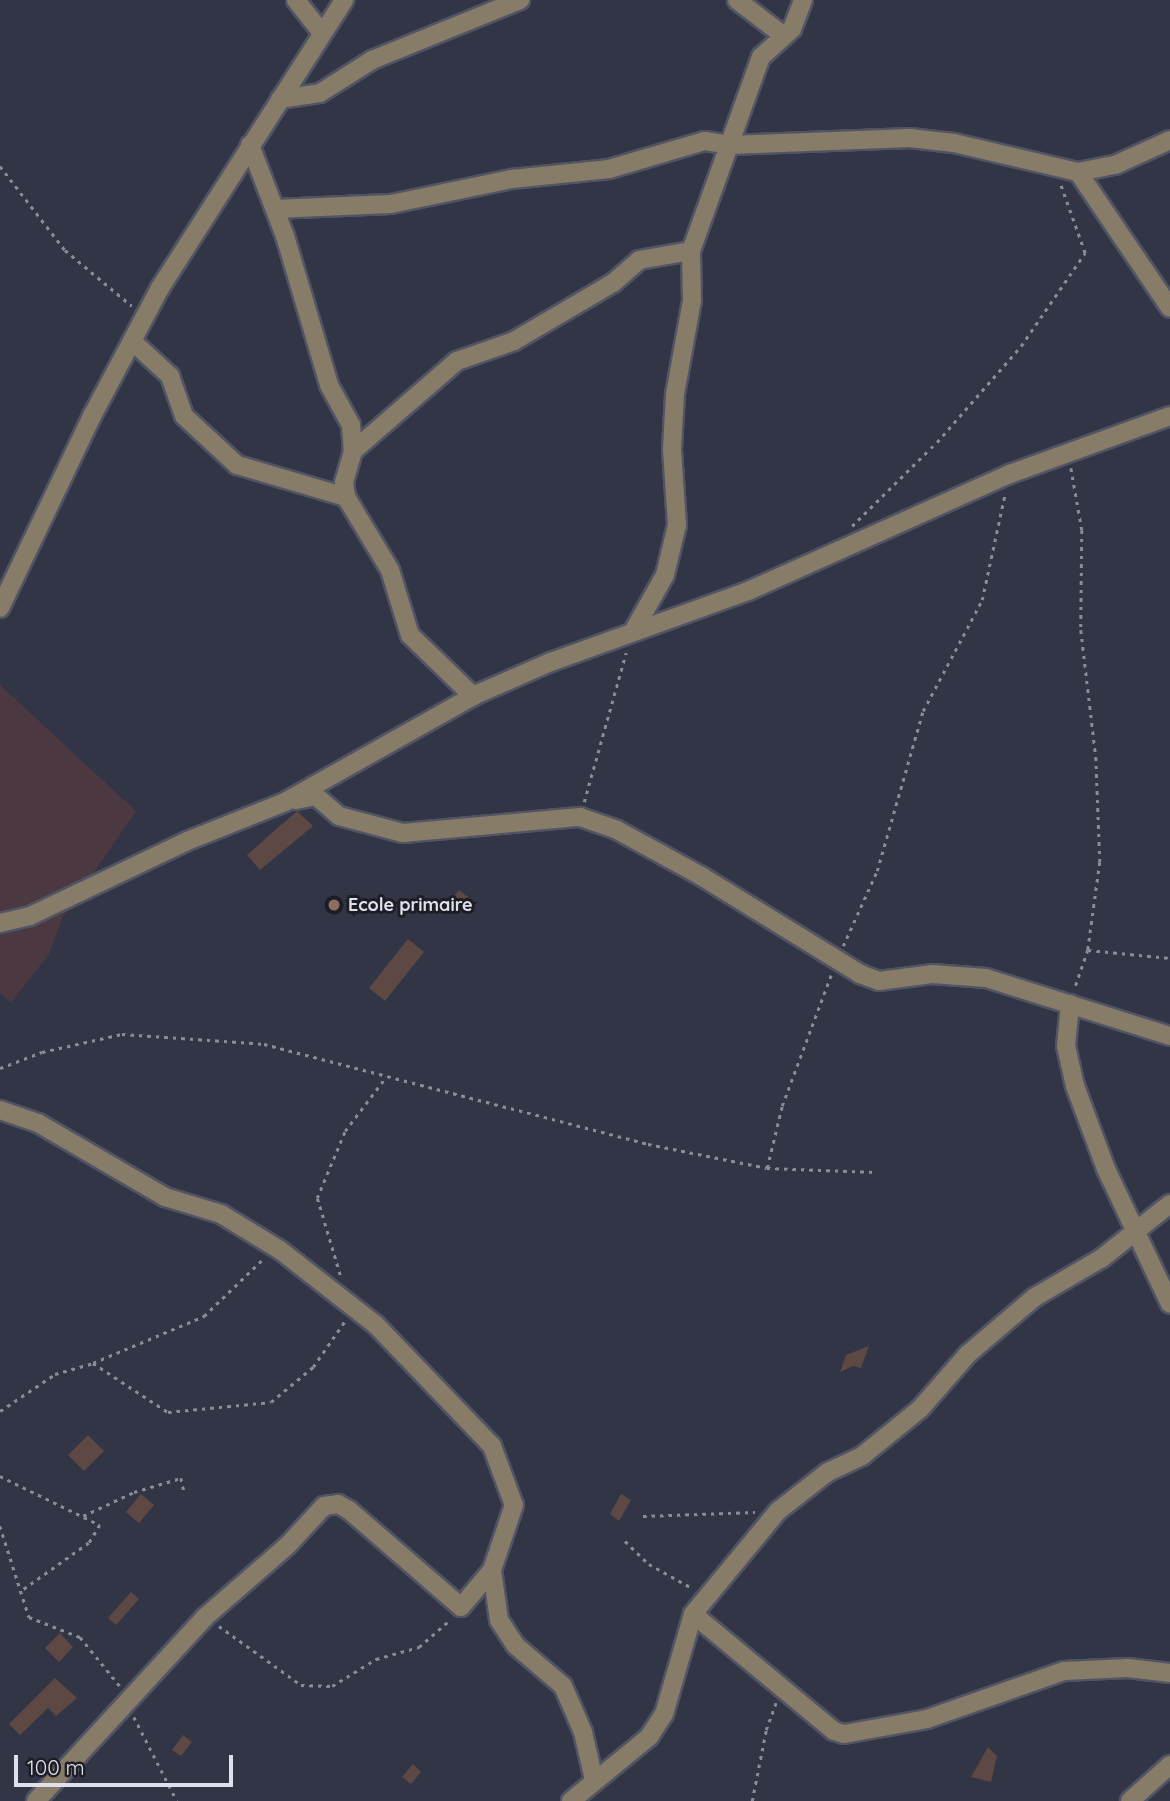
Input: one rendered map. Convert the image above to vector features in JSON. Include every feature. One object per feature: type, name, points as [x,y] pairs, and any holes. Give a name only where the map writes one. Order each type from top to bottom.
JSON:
[{"type":"street","points":[[296,0],[322,33]]},
{"type":"street","points":[[0,608],[144,317],[191,233],[344,0]]},
{"type":"street","points":[[280,99],[320,93],[372,60],[520,0]]},
{"type":"street","points":[[737,0],[784,36]]},
{"type":"street","points":[[634,630],[665,575],[677,525],[673,435],[675,394],[692,300],[691,251],[761,57],[798,19],[803,0]]},
{"type":"street","points":[[275,209],[391,204],[512,179],[609,169],[705,141],[730,145],[910,138],[993,150],[1055,170],[1078,172],[1115,165],[1170,140]]},
{"type":"street","points":[[250,145],[275,209],[319,356],[351,425],[353,451],[344,482],[346,497],[390,570],[410,635],[473,696]]},
{"type":"street","points":[[1078,172],[1170,308]]},
{"type":"street","points":[[353,451],[457,361],[514,341],[613,283],[639,260],[691,251]]},
{"type":"street","points":[[132,341],[170,376],[184,416],[237,465],[346,497]]},
{"type":"street","points":[[0,923],[30,916],[187,841],[285,802],[473,696],[634,630],[748,591],[1010,474],[1170,416]]},
{"type":"street","points":[[285,802],[316,796],[339,816],[404,833],[580,817],[617,830],[701,876],[836,961],[879,981],[932,974],[986,978],[1170,1036]]},
{"type":"street","points":[[1070,1004],[1066,1046],[1075,1086],[1106,1169],[1139,1231],[1170,1304]]},
{"type":"street","points":[[0,1110],[38,1124],[165,1197],[221,1214],[280,1250],[355,1308],[492,1446],[514,1505],[492,1570],[461,1607],[338,1503],[324,1506],[308,1519],[288,1545],[204,1618],[36,1801]]},
{"type":"street","points":[[571,1801],[649,1737],[664,1714],[693,1614],[778,1511],[828,1472],[862,1456],[919,1409],[968,1354],[1034,1297],[1139,1231],[1170,1204]]},
{"type":"street","points":[[492,1570],[499,1620],[516,1645],[562,1686],[583,1732],[594,1780]]},
{"type":"street","points":[[693,1614],[834,1731],[845,1734],[927,1718],[1064,1671],[1128,1668],[1170,1673]]},
{"type":"street","points":[[1130,1801],[1170,1765]]},
{"type":"path","points":[[0,166],[65,250],[144,317]]},
{"type":"path","points":[[843,534],[937,442],[1021,346],[1085,253],[1055,170]]},
{"type":"path","points":[[1069,454],[1082,530],[1081,630],[1096,757],[1100,862],[1088,950],[1070,1004]]},
{"type":"path","points":[[767,1168],[782,1106],[836,961],[877,871],[923,711],[982,600],[1010,474]]},
{"type":"path","points":[[580,817],[634,630]]},
{"type":"path","points":[[1088,950],[1170,958]]},
{"type":"path","points":[[0,1069],[41,1052],[122,1034],[264,1044],[648,1144],[767,1168],[875,1172]]},
{"type":"path","points":[[343,1282],[317,1198],[345,1131],[386,1077]]},
{"type":"path","points":[[0,1411],[54,1374],[93,1363],[204,1316],[236,1281],[280,1250]]},
{"type":"path","points":[[93,1363],[168,1412],[271,1402],[313,1367],[355,1308]]},
{"type":"path","points":[[0,1476],[100,1525],[89,1543],[19,1592]]},
{"type":"path","points":[[83,1516],[134,1492],[181,1478],[185,1495]]},
{"type":"path","points":[[643,1516],[778,1511]]},
{"type":"path","points":[[0,1526],[29,1617],[80,1637],[119,1684],[177,1801]]},
{"type":"path","points":[[625,1541],[649,1564],[692,1586],[693,1614]]},
{"type":"path","points":[[204,1618],[301,1685],[332,1686],[376,1658],[419,1647],[461,1607]]},
{"type":"path","points":[[752,1801],[766,1730],[783,1687]]},
{"type":"shaded area","points":[[0,685],[136,811],[62,919],[49,954],[11,1003],[0,993]]},
{"type":"building","points":[[297,811],[313,826],[260,870],[247,855]]},
{"type":"building","points":[[459,890],[468,897],[459,909],[450,901]]},
{"type":"building","points":[[408,939],[424,952],[385,1001],[369,988]]},
{"type":"building","points":[[869,1346],[861,1368],[853,1366],[840,1372],[846,1355]]},
{"type":"building","points":[[88,1435],[104,1451],[84,1471],[68,1455]]},
{"type":"building","points":[[141,1494],[154,1505],[139,1523],[126,1512]]},
{"type":"building","points":[[621,1494],[631,1500],[619,1521],[610,1514]]},
{"type":"building","points":[[131,1592],[139,1599],[116,1625],[108,1618]]},
{"type":"building","points":[[60,1633],[73,1647],[59,1662],[45,1648]]},
{"type":"building","points":[[55,1678],[77,1698],[56,1716],[48,1708],[20,1735],[9,1724]]},
{"type":"building","points":[[183,1735],[192,1742],[181,1756],[172,1750]]},
{"type":"building","points":[[988,1747],[997,1756],[991,1782],[971,1777]]},
{"type":"building","points":[[413,1764],[421,1772],[411,1784],[402,1777]]},
{"type":"place","name":"Ecole primaire","points":[[334,905]]}]
